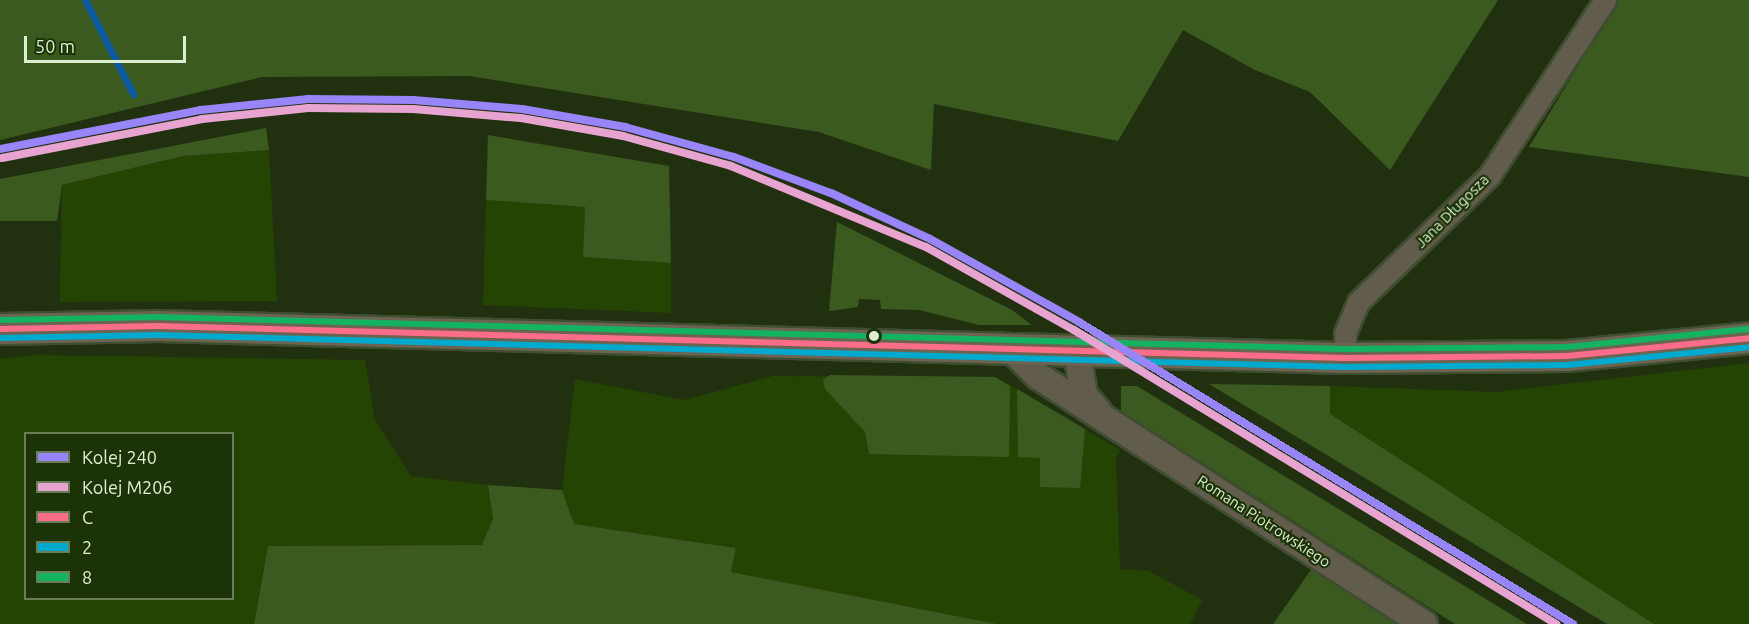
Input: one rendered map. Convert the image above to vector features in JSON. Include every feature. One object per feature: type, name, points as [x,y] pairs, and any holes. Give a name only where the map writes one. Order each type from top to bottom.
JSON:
[{"type":"main road","points":[[0,329],[158,326],[1014,352],[1345,358],[1520,358],[1749,338]]},
{"type":"street","name":"Jana Długosza","points":[[1345,358],[1345,333],[1358,302],[1489,176],[1605,0]]},
{"type":"street","name":"Romana Piotrowskiego","points":[[1014,352],[1038,376],[1425,624]]},
{"type":"street","name":"Romana Piotrowskiego","points":[[1077,352],[1084,395],[1104,418]]},
{"type":"shaded area","points":[[0,0],[1498,0],[1390,170],[1310,92],[1255,70],[1183,30],[1118,141],[934,104],[931,170],[819,132],[469,76],[262,77],[0,140]]},
{"type":"shaded area","points":[[1618,0],[1749,0],[1749,177],[1529,147]]},
{"type":"shaded area","points":[[266,128],[269,150],[183,156],[62,185],[57,221],[0,221],[0,179]]},
{"type":"shaded area","points":[[488,135],[669,166],[671,263],[583,257],[585,207],[486,200]]},
{"type":"shaded area","points":[[269,150],[277,301],[60,302],[62,185],[183,156]]},
{"type":"shaded area","points":[[486,200],[585,207],[584,257],[671,263],[671,313],[483,305]]},
{"type":"shaded area","points":[[837,222],[1012,310],[1032,325],[979,325],[919,310],[881,309],[880,300],[859,299],[858,307],[829,311]]},
{"type":"shaded area","points":[[36,355],[365,360],[375,420],[411,476],[488,485],[493,519],[483,545],[268,546],[254,624],[0,624],[0,359]]},
{"type":"shaded area","points":[[1749,363],[1749,624],[1654,624],[1329,414],[1330,386],[1496,392]]},
{"type":"shaded area","points":[[830,375],[995,377],[1010,386],[1009,457],[869,454],[865,432],[825,389],[823,380]]},
{"type":"shaded area","points":[[773,376],[995,377],[1120,450],[1116,457],[1120,569],[1149,571],[1202,600],[1190,624],[997,624],[731,572],[736,548],[574,524],[562,490],[575,379],[684,400]]},
{"type":"shaded area","points":[[1209,384],[1330,386],[1330,414],[1654,624],[1607,624]]},
{"type":"shaded area","points":[[1121,386],[1137,386],[1527,624],[1455,624],[1121,411]]},
{"type":"shaded area","points":[[1017,389],[1085,429],[1080,488],[1040,487],[1040,458],[1018,457]]},
{"type":"shaded area","points":[[488,485],[562,490],[574,524],[736,548],[731,572],[997,624],[254,624],[268,546],[482,545],[493,519]]},
{"type":"shaded area","points":[[1313,567],[1400,624],[1273,624]]},
{"type":"waterway","points":[[85,0],[133,94]]},
{"type":"rail line","name":"240","points":[[0,149],[201,110],[308,99],[413,100],[522,109],[625,127],[734,157],[831,193],[930,239],[1079,322],[1573,624]]},
{"type":"rail line","name":"M206","points":[[2,158],[202,119],[308,108],[413,109],[521,118],[623,136],[731,166],[926,247],[1074,330],[1556,624]]},
{"type":"transit line","name":"8","points":[[0,320],[158,317],[1345,349],[1567,347],[1748,329]]},
{"type":"transit line","name":"C","points":[[0,329],[158,326],[1345,358],[1567,356],[1749,338]]},
{"type":"transit line","name":"2","points":[[0,338],[158,335],[1345,367],[1567,365],[1749,347]]}]
